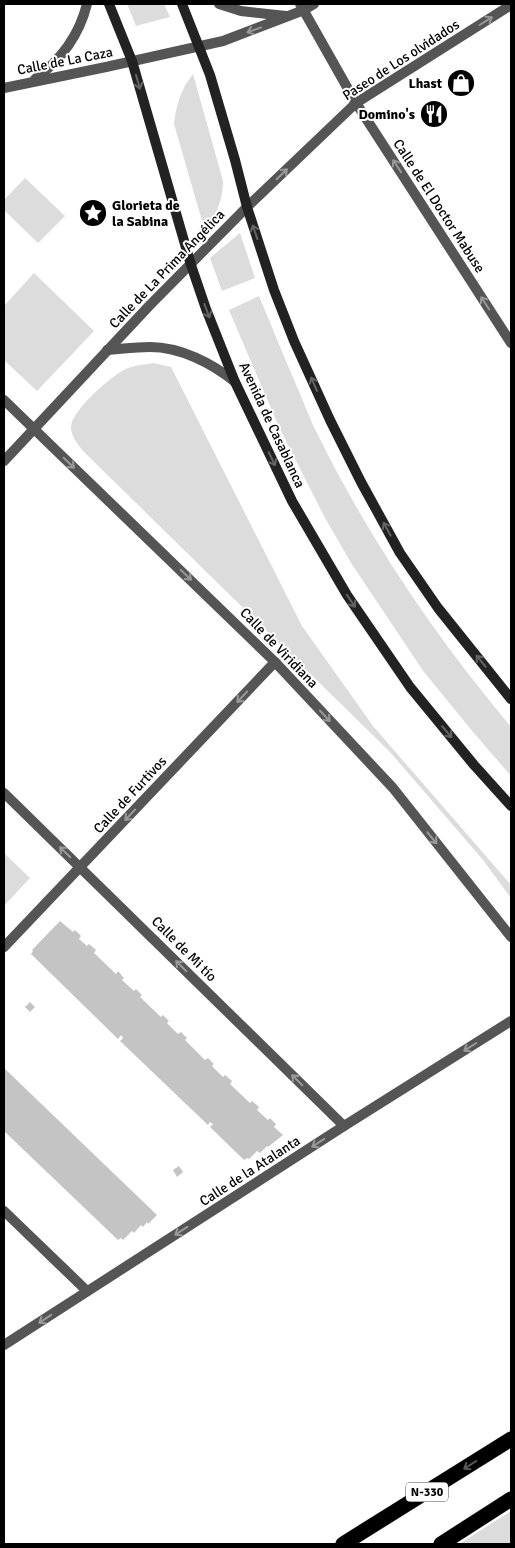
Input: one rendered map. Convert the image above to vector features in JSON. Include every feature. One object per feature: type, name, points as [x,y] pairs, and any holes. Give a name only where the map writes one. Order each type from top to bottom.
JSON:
[{"type":"highway","name":"N-330","points":[[343,1544],[511,1439]]},
{"type":"highway","points":[[440,1544],[511,1499]]},
{"type":"main road","name":"Avenida de Casablanca","points":[[109,4],[132,61],[191,265],[206,309],[235,382],[292,501],[347,595],[410,687],[474,765],[511,806]]},
{"type":"main road","points":[[182,4],[210,75],[225,122],[247,207],[274,290],[294,342],[330,420],[400,553],[438,608],[511,699]]},
{"type":"street","name":"Calle de La Caza","points":[[30,82],[50,67],[64,53],[74,38],[87,4]]},
{"type":"street","points":[[218,4],[241,11],[290,16]]},
{"type":"street","points":[[132,61],[223,41],[290,16],[302,7],[314,4]]},
{"type":"street","name":"Paseo de Los olvidados","points":[[247,207],[356,103],[511,5]]},
{"type":"street","name":"Calle de El Doctor Mabuse","points":[[302,7],[356,103],[511,344]]},
{"type":"street","name":"Calle de La Caza","points":[[4,88],[132,61]]},
{"type":"street","name":"Calle de La Prima Angélica","points":[[4,461],[107,350],[247,207]]},
{"type":"street","name":"Calle de La Prima Angélica","points":[[107,350],[151,347],[171,350],[193,357],[222,372],[235,382]]},
{"type":"street","name":"Calle de Viridiana","points":[[4,400],[275,662],[393,788],[511,937]]},
{"type":"street","name":"Calle de Furtivos","points":[[4,947],[275,662]]},
{"type":"street","name":"Calle de Mi tío","points":[[4,793],[344,1126]]},
{"type":"street","name":"Calle de la Atalanta","points":[[4,1345],[511,1021]]},
{"type":"street","points":[[4,1211],[87,1291]]},
{"type":"shaded area","points":[[127,4],[164,4],[170,17],[136,26]]},
{"type":"shaded area","points":[[193,74],[223,181],[222,195],[218,207],[205,231],[174,124],[180,98],[185,85]]},
{"type":"shaded area","points":[[25,178],[65,216],[38,243],[4,210],[4,200]]},
{"type":"shaded area","points":[[240,233],[255,278],[222,291],[210,258]]},
{"type":"shaded area","points":[[34,273],[94,331],[37,391],[4,360],[4,306]]},
{"type":"shaded area","points":[[259,296],[314,427],[337,472],[381,549],[456,658],[511,727],[511,776],[424,672],[351,563],[324,516],[279,427],[229,310]]},
{"type":"shaded area","points":[[153,363],[171,367],[302,626],[373,726],[511,885],[511,898],[483,860],[390,752],[83,451],[73,436],[71,427],[73,420],[85,403],[111,378],[126,369]]},
{"type":"shaded area","points":[[4,853],[30,878],[4,906]]},
{"type":"shaded area","points":[[511,1511],[511,1544],[459,1544]]},
{"type":"building","points":[[60,921],[73,932],[75,930],[81,936],[79,939],[87,946],[89,944],[96,950],[94,953],[116,974],[118,971],[124,978],[122,980],[134,991],[136,989],[142,995],[140,997],[161,1017],[163,1015],[169,1021],[167,1023],[178,1034],[181,1032],[187,1038],[185,1040],[205,1060],[208,1058],[214,1064],[212,1066],[223,1077],[225,1075],[232,1081],[230,1084],[250,1103],[252,1101],[259,1107],[257,1110],[268,1120],[270,1118],[276,1124],[274,1127],[283,1135],[260,1153],[257,1151],[249,1159],[244,1160],[210,1127],[213,1124],[210,1122],[208,1125],[120,1041],[123,1038],[121,1035],[118,1039],[31,954],[32,950]]},
{"type":"building","points":[[30,1002],[35,1007],[30,1012],[25,1007]]},
{"type":"building","points":[[4,1068],[157,1215],[148,1224],[147,1222],[143,1227],[141,1225],[134,1233],[132,1231],[123,1240],[121,1238],[118,1240],[4,1131]]},
{"type":"building","points":[[179,1166],[183,1172],[177,1177],[173,1170]]},
{"type":"place","name":"Lhast","points":[[461,83]]},
{"type":"place","name":"Domino's","points":[[434,114]]},
{"type":"place","name":"Glorieta de la Sabina","points":[[93,213]]}]
